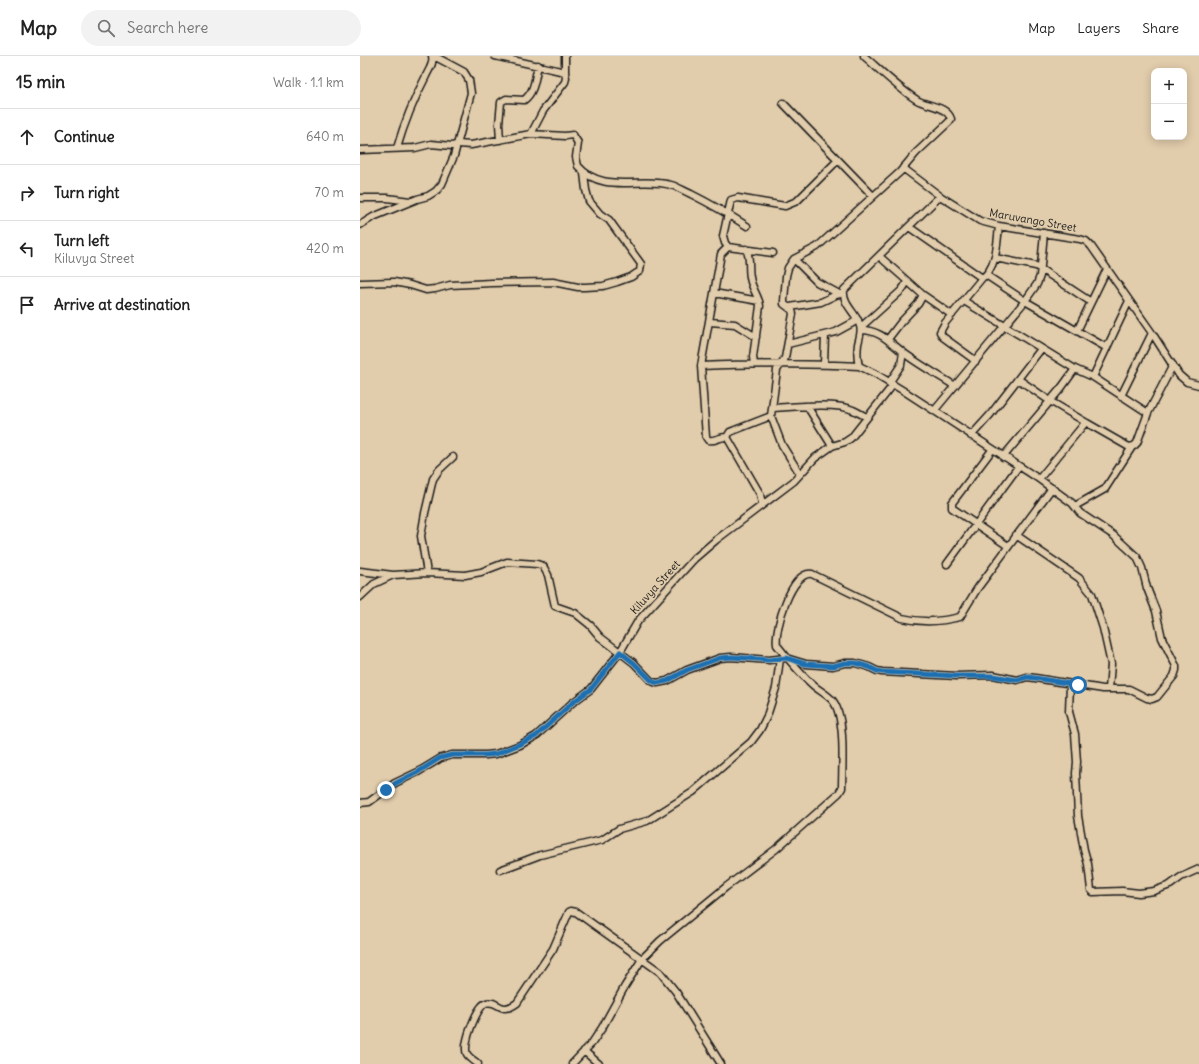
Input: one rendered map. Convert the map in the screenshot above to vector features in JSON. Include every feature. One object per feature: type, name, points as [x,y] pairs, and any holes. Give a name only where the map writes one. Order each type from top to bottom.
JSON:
[{"type":"street","points":[[360,224],[373,217],[428,196],[436,191],[442,184],[458,144],[471,93],[469,80],[464,72],[433,56],[433,62],[421,85],[396,148]]},
{"type":"street","points":[[495,56],[511,58],[565,72]]},
{"type":"street","points":[[531,134],[544,111],[565,82],[565,56]]},
{"type":"street","points":[[864,56],[890,80],[918,101],[947,112],[951,118],[949,122],[916,153],[900,172],[817,247],[794,259],[788,268],[784,304],[790,307],[821,302],[841,294],[940,196]]},
{"type":"street","points":[[500,140],[499,124],[501,102],[506,99],[524,100],[528,98],[534,84],[538,65]]},
{"type":"street","points":[[783,103],[873,196]]},
{"type":"street","points":[[360,150],[414,148],[431,144],[452,146],[458,144],[471,145],[531,134],[573,135],[578,143],[576,157],[578,166],[594,178],[614,183],[660,183],[673,186],[711,204],[747,226]]},
{"type":"street","points":[[728,247],[723,236],[731,200],[738,198],[785,206],[791,204],[797,201],[838,160]]},
{"type":"street","name":"Maruvango Street","points":[[903,168],[940,196],[980,221],[999,226],[1080,239],[1086,242],[1091,246],[1152,333],[1179,375],[1187,382],[1199,385]]},
{"type":"street","points":[[360,283],[394,282],[431,290],[450,285],[492,282],[553,282],[578,287],[603,286],[631,278],[640,271],[641,264],[609,220],[600,214],[590,201],[586,190],[584,172]]},
{"type":"street","points":[[360,198],[387,198],[412,201]]},
{"type":"street","points":[[976,360],[940,332],[945,323],[984,277],[995,258],[999,226]]},
{"type":"street","points":[[909,227],[984,277],[1107,348]]},
{"type":"street","points":[[934,411],[1025,301],[1037,284],[1041,270],[1044,233]]},
{"type":"street","points":[[728,247],[773,253]]},
{"type":"street","points":[[727,437],[721,437],[710,441],[706,437],[701,366],[721,254],[728,247]]},
{"type":"street","points":[[746,249],[750,260],[750,277],[752,285],[760,301],[760,314],[753,357],[754,364]]},
{"type":"street","points":[[879,256],[923,295],[952,315]]},
{"type":"street","points":[[995,258],[1036,266],[1092,302]]},
{"type":"street","points":[[794,259],[817,282],[841,294],[858,320],[861,329],[858,344],[859,366]]},
{"type":"street","points":[[1077,332],[1107,269]]},
{"type":"street","points":[[861,329],[902,290],[907,282]]},
{"type":"street","points":[[714,293],[760,301]]},
{"type":"street","points":[[888,339],[918,304],[923,295]]},
{"type":"street","points":[[964,301],[1041,349],[1075,369],[1093,377],[1148,413]]},
{"type":"street","points":[[1093,377],[1129,301]]},
{"type":"street","points":[[790,307],[793,314],[788,344],[785,358],[777,370],[771,416],[782,445],[800,474]]},
{"type":"street","points":[[788,344],[836,332],[858,320]]},
{"type":"street","points":[[710,322],[735,324],[756,337]]},
{"type":"street","points":[[861,329],[870,331],[888,339],[903,352],[955,386]]},
{"type":"street","points":[[1121,396],[1152,333]]},
{"type":"street","points":[[824,364],[825,335]]},
{"type":"street","points":[[971,436],[990,415],[1041,349]]},
{"type":"street","name":"Kiluvya Street","points":[[360,803],[369,802],[396,783],[418,772],[440,758],[452,755],[496,754],[536,736],[572,703],[591,689],[620,652],[638,621],[680,574],[716,540],[794,481],[814,458],[832,446],[851,438],[891,384],[901,365],[903,352]]},
{"type":"street","points":[[360,571],[393,575],[465,575],[481,572],[507,562],[537,564],[543,566],[548,575],[555,606],[575,613],[590,625],[608,644],[634,663],[652,681],[657,683],[667,681],[687,670],[720,658],[732,657],[769,660],[783,658],[806,664],[824,666],[855,663],[882,672],[957,676],[993,676],[1017,680],[1027,677],[1109,689],[1133,690],[1147,698],[1152,699],[1157,697],[1174,676],[1176,666],[1162,638],[1156,611],[1137,557],[1113,535],[1090,521],[1080,513],[1075,506],[1039,479],[1018,467],[876,374],[859,366],[824,364],[754,364],[701,366]]},
{"type":"street","points":[[1075,506],[1105,489],[1132,447],[1137,443],[1148,413],[1173,365]]},
{"type":"street","points":[[1003,457],[1075,369]]},
{"type":"street","points":[[1018,379],[1050,401],[1132,447]]},
{"type":"street","points":[[772,408],[807,406],[846,408],[853,410],[867,418]]},
{"type":"street","points":[[807,406],[832,446]]},
{"type":"street","points":[[727,437],[730,432],[771,416]]},
{"type":"street","points":[[1039,479],[1082,425],[1087,423]]},
{"type":"street","points":[[727,437],[760,494],[762,504]]},
{"type":"street","points":[[992,450],[952,503],[952,508],[1008,546]]},
{"type":"street","points":[[427,574],[421,536],[425,513],[433,479],[439,470],[453,457]]},
{"type":"street","points":[[947,564],[1018,467]]},
{"type":"street","points":[[572,1064],[602,1028],[642,958],[726,887],[776,849],[839,793],[842,788],[842,726],[839,711],[833,700],[814,686],[783,658],[777,645],[778,623],[784,604],[799,580],[807,573],[812,574],[902,618],[915,621],[944,621],[960,617],[977,589],[1052,488]]},
{"type":"street","points":[[1016,535],[1079,578],[1092,594],[1103,628],[1111,664],[1109,689]]},
{"type":"street","points":[[360,597],[374,584],[393,575]]},
{"type":"street","points":[[608,644],[624,646]]},
{"type":"street","points":[[500,870],[540,855],[602,840],[618,829],[647,821],[694,792],[751,742],[760,730],[767,716],[776,688],[783,658]]},
{"type":"street","points":[[1070,684],[1069,712],[1075,734],[1078,816],[1088,864],[1091,890],[1097,893],[1122,891],[1139,893],[1154,891],[1170,885],[1181,877],[1199,869]]},
{"type":"street","points":[[478,1064],[467,1054],[466,1050],[467,1039],[480,1007],[487,1003],[493,1003],[505,1009],[510,1008],[517,1003],[553,949],[569,912],[571,911],[576,912],[660,972],[676,992],[721,1064]]},
{"type":"street","points":[[584,1051],[599,1064]]},
{"type":"route","points":[[386,790],[440,758],[452,755],[496,754],[536,736],[560,713],[591,689],[620,652],[634,663],[652,681],[657,683],[667,681],[687,670],[709,661],[732,657],[757,660],[786,658],[806,664],[824,666],[855,663],[882,672],[957,676],[993,676],[1012,680],[1027,677],[1078,685]]}]
